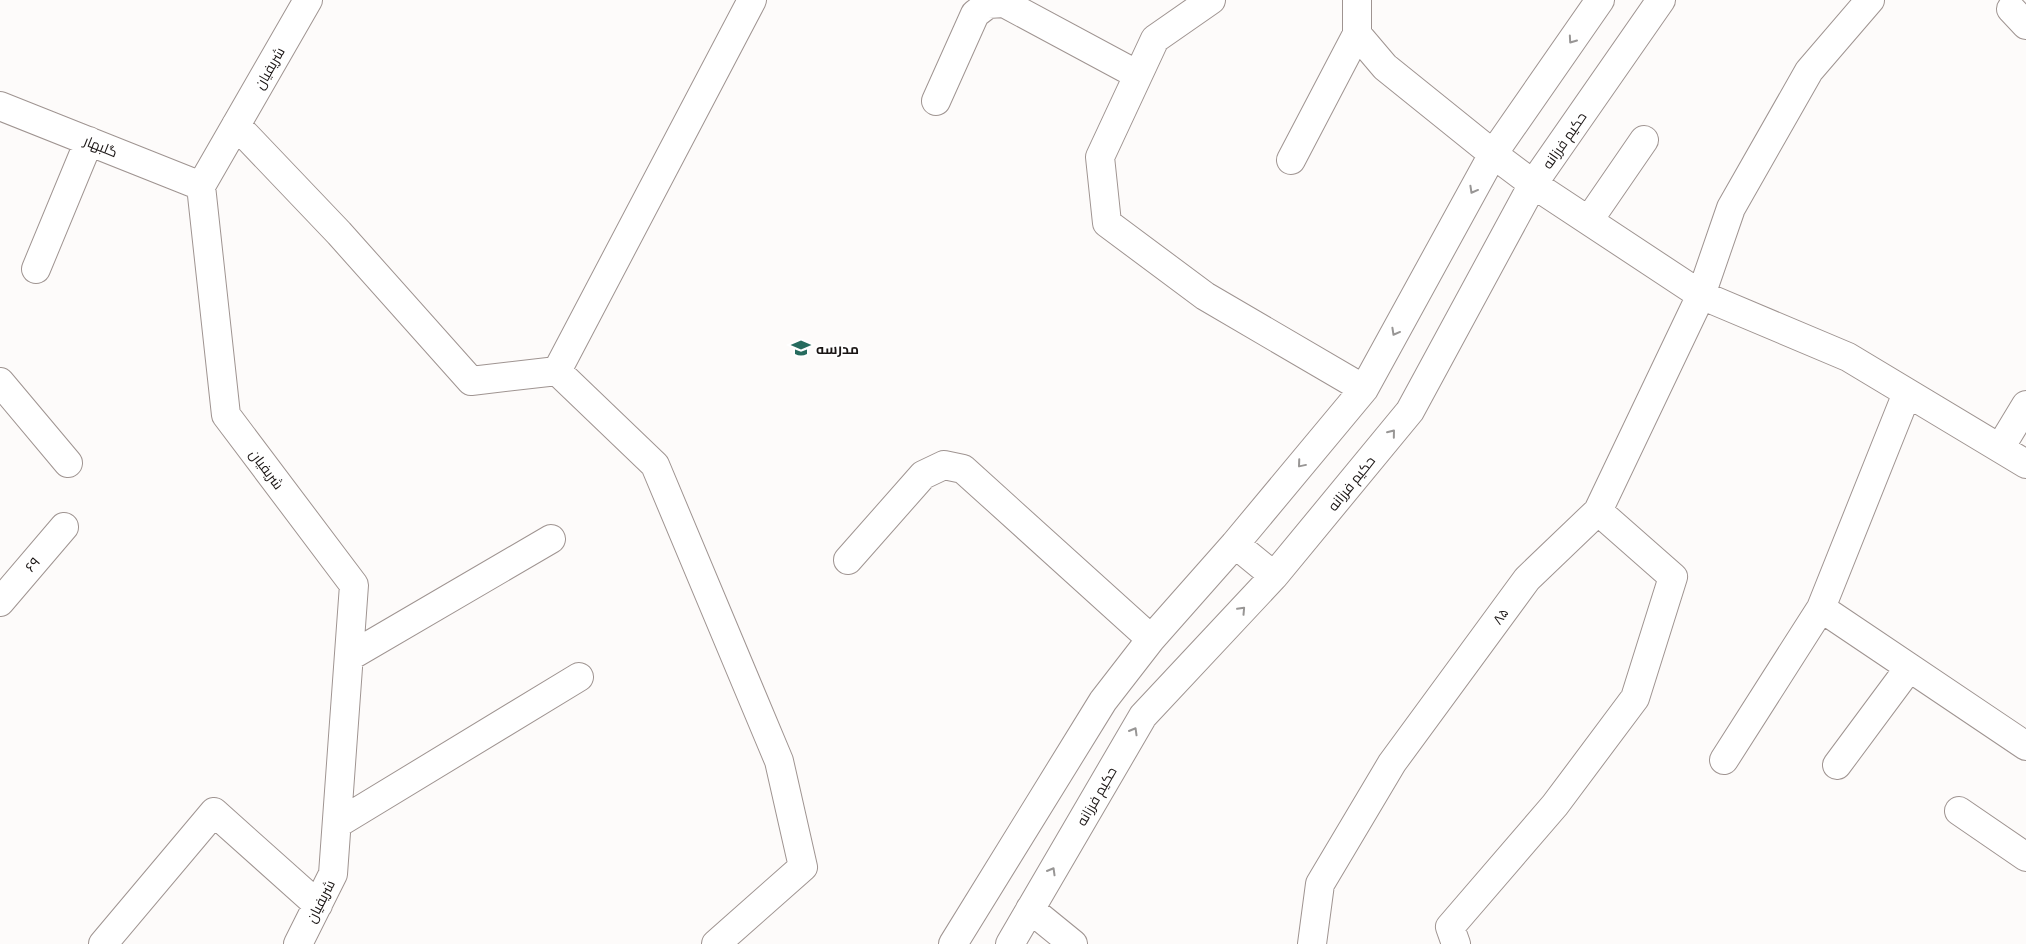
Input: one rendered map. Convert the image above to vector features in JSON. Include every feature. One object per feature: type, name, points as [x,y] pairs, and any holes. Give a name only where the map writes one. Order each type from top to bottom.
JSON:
[{"type":"street","name":"شریفیان","points":[[298,944],[334,874],[354,585],[226,415],[201,186],[308,0]]},
{"type":"street","points":[[557,371],[752,0]]},
{"type":"street","points":[[1211,0],[1155,39],[1138,75],[1100,157],[1107,223],[1205,296],[1364,389]]},
{"type":"street","points":[[1290,160],[1357,34],[1357,0]]},
{"type":"street","points":[[953,944],[1103,701],[1151,640],[1235,544],[1364,389],[1493,154],[1600,0]]},
{"type":"street","name":"حکیم فرزانه","points":[[1010,944],[1143,716],[1274,576],[1410,411],[1533,184],[1662,0]]},
{"type":"street","name":"۸۵","points":[[1312,944],[1320,884],[1392,763],[1527,579],[1598,510],[1701,295],[1731,208],[1809,71],[1870,0]]},
{"type":"street","points":[[936,101],[975,14],[988,4],[1004,3],[1138,75]]},
{"type":"street","points":[[1357,34],[1386,67],[1493,154],[1533,184],[1701,295],[1848,357],[2026,464]]},
{"type":"street","name":"گلبهار","points":[[0,106],[201,186]]},
{"type":"street","points":[[236,125],[339,233],[471,380],[557,371],[655,465],[778,761],[803,867],[716,944]]},
{"type":"street","points":[[1590,220],[1644,140]]},
{"type":"street","points":[[36,269],[89,141]]},
{"type":"street","points":[[0,382],[68,463]]},
{"type":"street","points":[[1724,760],[1822,608],[1907,393]]},
{"type":"street","points":[[2000,448],[2026,405]]},
{"type":"street","points":[[848,560],[923,475],[944,465],[963,469],[1151,640]]},
{"type":"street","points":[[1456,944],[1450,928],[1555,805],[1635,698],[1673,577],[1598,510]]},
{"type":"street","name":"۶۹","points":[[0,602],[64,527]]},
{"type":"street","points":[[349,657],[551,539]]},
{"type":"street","points":[[1235,544],[1274,576]]},
{"type":"street","points":[[1822,608],[2026,746]]},
{"type":"street","points":[[1837,765],[1909,668]]},
{"type":"street","points":[[337,824],[579,678]]},
{"type":"street","points":[[1959,811],[2026,857]]},
{"type":"street","points":[[103,944],[214,812],[318,905]]},
{"type":"street","points":[[1030,909],[1073,944]]},
{"type":"place","name":"مدرسه","points":[[801,348]]}]
